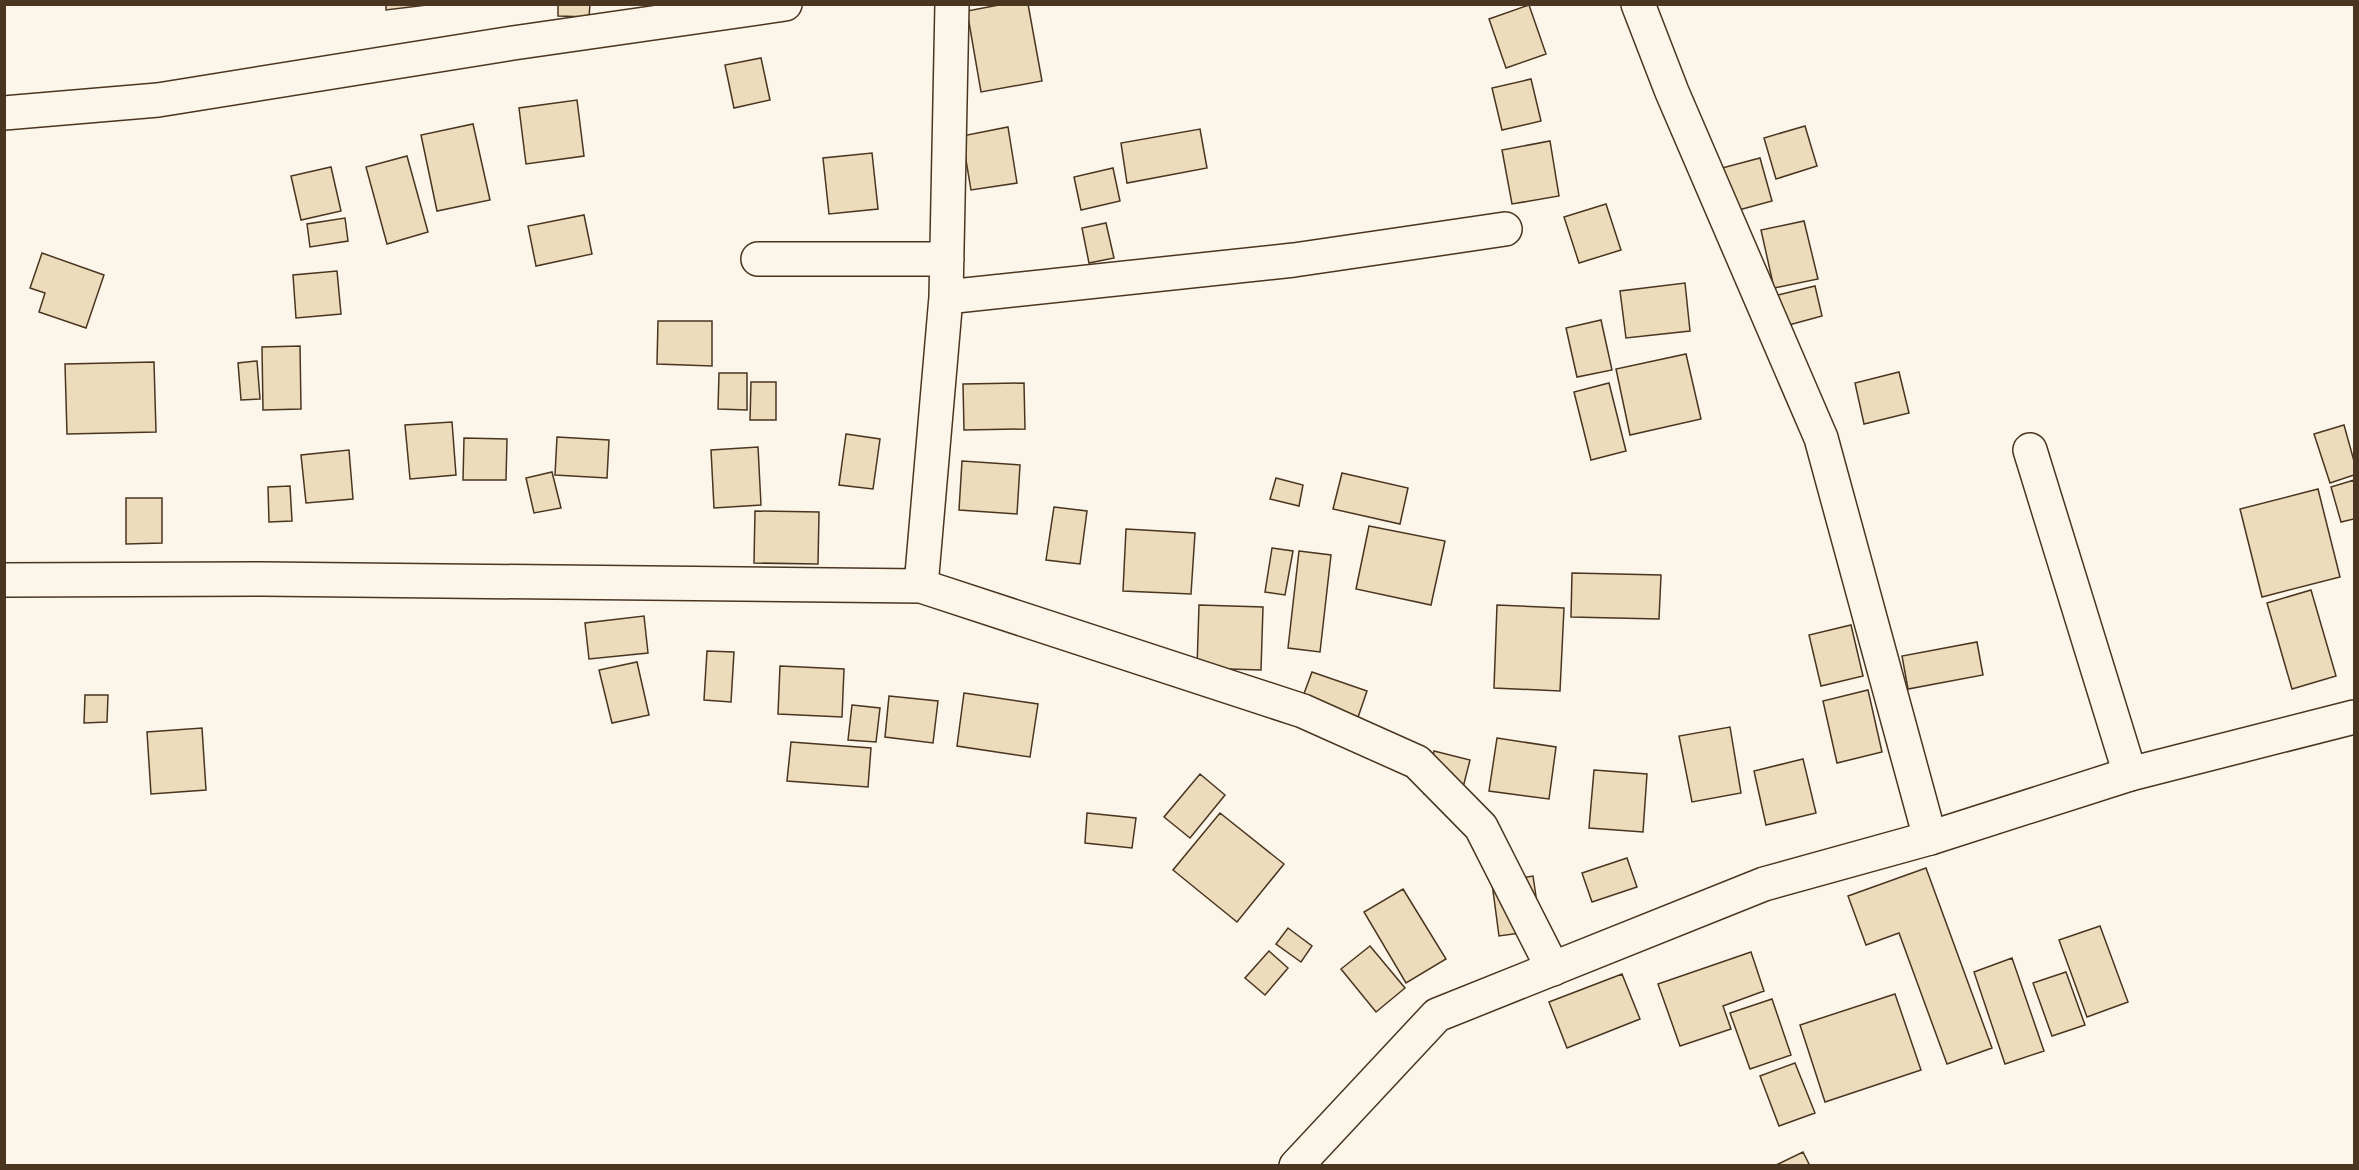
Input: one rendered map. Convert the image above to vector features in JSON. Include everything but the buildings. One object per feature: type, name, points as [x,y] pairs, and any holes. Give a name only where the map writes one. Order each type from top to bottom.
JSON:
[{"type":"street","points":[[4,114],[158,100],[513,43],[785,4]]},
{"type":"street","points":[[921,586],[946,297],[952,4]]},
{"type":"street","points":[[1638,4],[1672,92],[1821,438],[1930,838]]},
{"type":"street","points":[[946,297],[1294,260],[1505,229]]},
{"type":"street","points":[[758,259],[947,259]]},
{"type":"street","points":[[2031,450],[2130,774]]},
{"type":"street","points":[[4,580],[263,579],[921,586],[1304,711],[1417,762],[1481,827],[1553,969]]},
{"type":"street","points":[[1296,1166],[1437,1016],[1764,884],[1930,838],[2130,774],[2355,717]]}]
